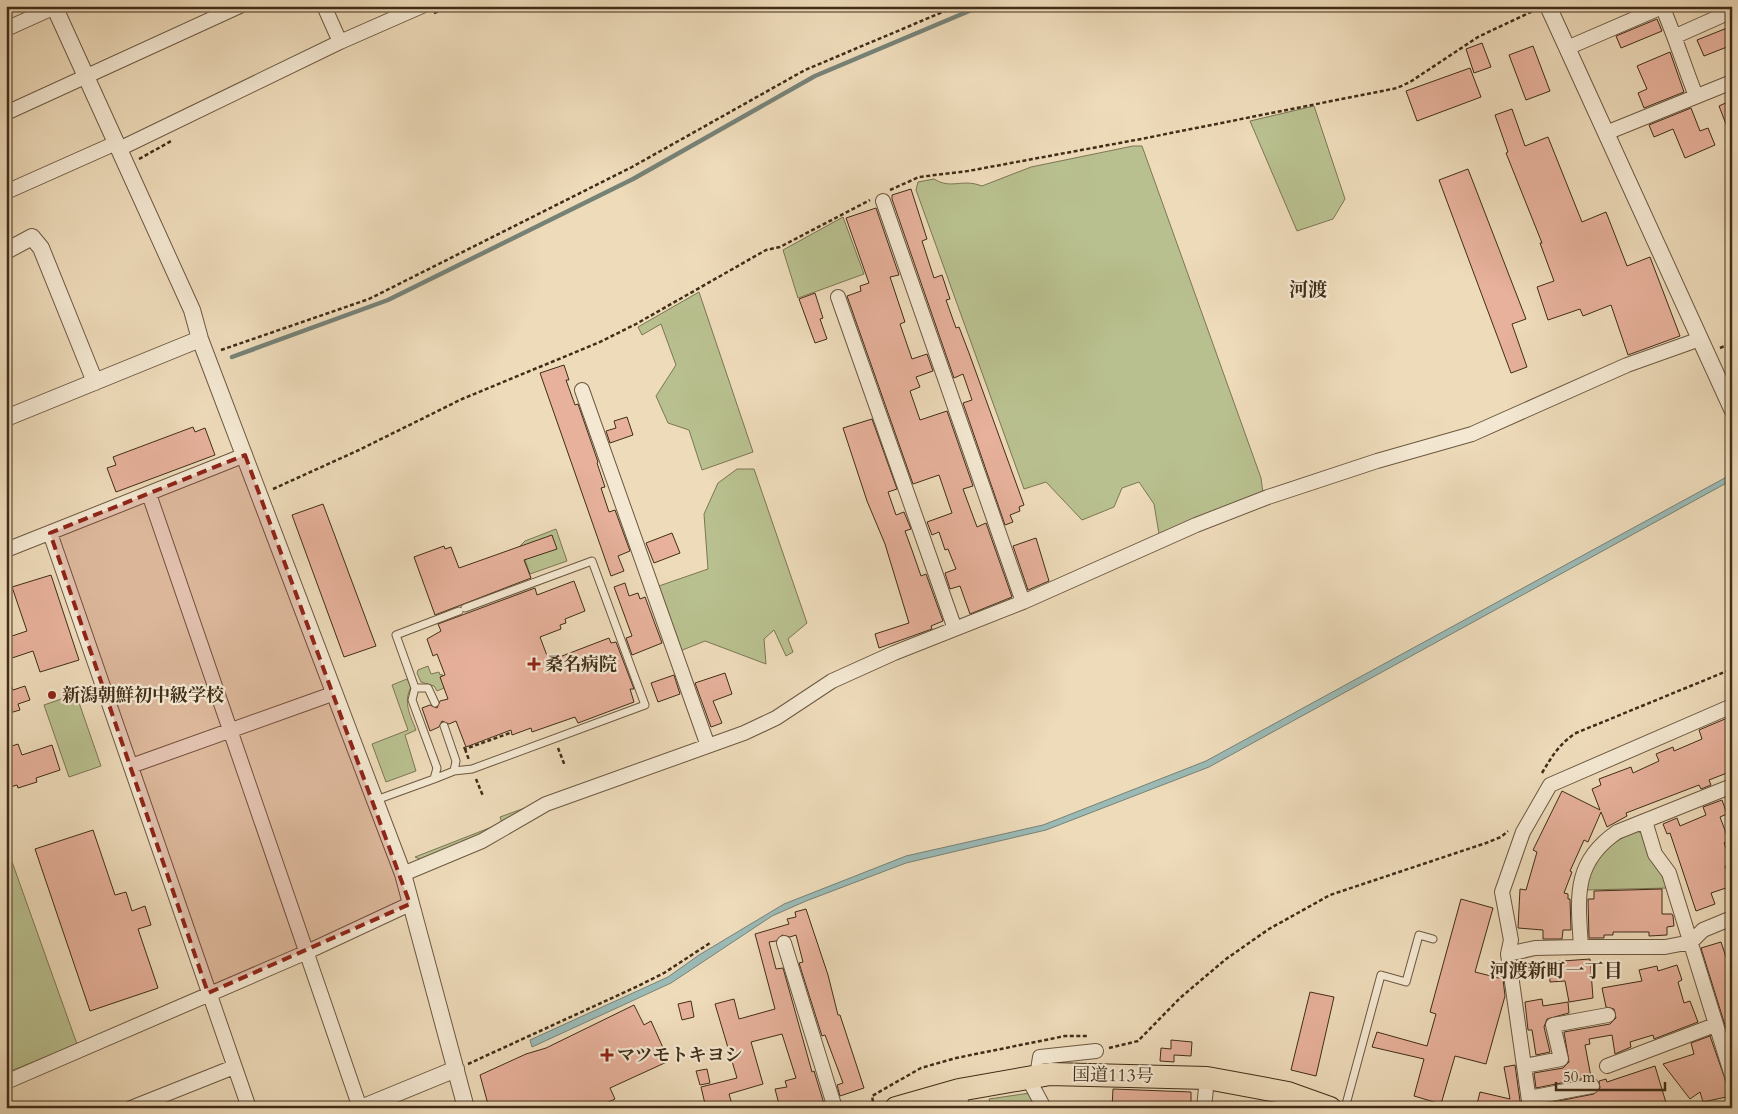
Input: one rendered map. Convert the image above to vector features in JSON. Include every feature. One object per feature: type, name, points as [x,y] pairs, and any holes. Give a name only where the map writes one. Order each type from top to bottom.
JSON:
[{"type":"highway","name":"国道113号","points":[[896,1108],[961,1099],[1032,1077],[1050,1074],[1116,1074],[1207,1078],[1288,1093],[1330,1108]]},
{"type":"street","points":[[6,113],[240,6]]},
{"type":"street","points":[[324,6],[340,42]]},
{"type":"street","points":[[6,192],[117,146],[422,6]]},
{"type":"street","points":[[1548,6],[1732,409]]},
{"type":"street","points":[[6,29],[55,7],[192,310],[200,339],[208,354],[403,874],[466,1108]]},
{"type":"street","points":[[1567,48],[1662,7],[1676,36],[1677,48],[1696,96]]},
{"type":"street","points":[[1676,36],[1732,12]]},
{"type":"street","points":[[1606,133],[1732,82]]},
{"type":"street","points":[[882,201],[1023,602]]},
{"type":"street","points":[[6,251],[32,237],[41,248],[95,382]]},
{"type":"street","points":[[838,296],[955,629]]},
{"type":"street","points":[[6,418],[200,339]]},
{"type":"street","points":[[403,874],[482,841],[546,804],[708,746],[776,718],[832,681],[1023,602],[1196,525],[1268,496],[1377,460],[1472,434],[1627,365],[1700,339]]},
{"type":"street","points":[[582,390],[708,746]]},
{"type":"street","points":[[6,550],[245,455]]},
{"type":"street","points":[[149,494],[360,1108],[456,1069]]},
{"type":"street","points":[[50,533],[249,1108]]},
{"type":"street","points":[[131,766],[335,693]]},
{"type":"street","points":[[1592,1086],[1530,1103],[1508,954],[1511,940],[1502,892],[1523,832],[1550,785],[1732,706]]},
{"type":"street","points":[[1581,947],[1579,893],[1584,870],[1602,842],[1617,832],[1732,786]]},
{"type":"street","points":[[1645,821],[1655,854],[1669,873],[1732,1076]]},
{"type":"street","points":[[6,1082],[208,993],[307,952],[410,904]]},
{"type":"street","points":[[1508,954],[1535,948],[1665,947],[1691,942],[1704,930],[1732,918]]},
{"type":"street","points":[[784,943],[835,1108]]},
{"type":"street","points":[[1524,1066],[1561,1059],[1554,1025],[1608,1015]]},
{"type":"street","points":[[1607,1066],[1715,1025]]},
{"type":"street","points":[[1044,1108],[1032,1077],[1040,1057],[1096,1051]]},
{"type":"street","points":[[131,1108],[234,1067]]},
{"type":"street","points":[[1204,1108],[1207,1078]]},
{"type":"lane","points":[[375,800],[434,779],[454,771],[472,768],[645,705],[592,561],[396,634],[415,688],[412,700],[436,768],[434,779]]},
{"type":"lane","points":[[415,688],[424,687],[430,690],[436,703]]},
{"type":"lane","points":[[444,726],[456,761],[454,771]]},
{"type":"lane","points":[[1345,1108],[1381,975],[1406,982],[1419,935],[1433,939]]},
{"type":"path","points":[[208,354],[369,299],[632,167],[805,70],[957,6]]},
{"type":"path","points":[[1538,780],[1554,752],[1564,740],[1576,733],[1732,669]]},
{"type":"path","points":[[464,748],[510,733]]},
{"type":"path","points":[[1096,1051],[1138,1041],[1180,998],[1226,959],[1268,929],[1330,895],[1486,843],[1501,837],[1511,828]]},
{"type":"path","points":[[456,1069],[636,987],[664,973],[710,943]]},
{"type":"path","points":[[874,1108],[872,1096],[921,1068],[956,1058],[1065,1036],[1087,1036]]},
{"type":"highlighted area","points":[[245,455],[410,904],[208,993],[50,533]]},
{"type":"green space","points":[[1314,106],[1345,199],[1333,219],[1297,231],[1250,121]]},
{"type":"green space","points":[[1133,146],[1142,146],[1261,478],[1263,493],[1159,534],[1154,504],[1139,482],[1122,488],[1114,507],[1082,520],[1046,482],[1024,489],[916,190],[918,182],[934,179],[946,184],[968,183],[982,186],[1031,167]]},
{"type":"green space","points":[[843,217],[864,274],[798,298],[783,250]]},
{"type":"green space","points":[[699,292],[753,452],[702,470],[689,430],[668,423],[656,396],[676,365],[661,324],[642,335],[638,327]]},
{"type":"green space","points":[[737,469],[754,469],[807,623],[788,639],[793,652],[786,656],[774,630],[764,639],[766,664],[705,641],[680,651],[656,587],[708,569],[704,514],[718,483]]},
{"type":"green space","points":[[556,529],[567,561],[530,574],[520,546],[525,541]]},
{"type":"green space","points":[[428,666],[431,674],[439,672],[440,675],[442,674],[444,688],[437,691],[434,686],[421,682],[417,673],[418,670]]},
{"type":"green space","points":[[407,679],[411,687],[407,703],[416,730],[405,735],[416,771],[386,782],[372,744],[408,730],[392,685]]},
{"type":"green space","points":[[76,694],[101,766],[69,777],[44,705]]},
{"type":"green space","points":[[544,801],[481,837],[424,861],[415,857],[502,823],[500,817]]},
{"type":"green space","points":[[1637,831],[1643,834],[1664,875],[1668,888],[1585,890],[1592,869],[1602,853],[1617,841]]},
{"type":"green space","points":[[6,845],[77,1044],[6,1073]]},
{"type":"green space","points":[[1030,1093],[1037,1108],[992,1108],[989,1099]]},
{"type":"water","points":[[1732,474],[1732,480],[1209,767],[1046,830],[906,863],[806,901],[772,916],[671,983],[532,1047],[530,1040],[668,977],[699,955],[784,904],[906,856],[1043,825],[1206,761]]},
{"type":"building","points":[[1657,19],[1662,31],[1621,48],[1616,36]]},
{"type":"building","points":[[1732,26],[1732,45],[1704,56],[1697,40]]},
{"type":"building","points":[[1482,43],[1491,67],[1474,73],[1466,49]]},
{"type":"building","points":[[1533,46],[1550,91],[1526,100],[1509,55]]},
{"type":"building","points":[[1670,52],[1684,92],[1644,108],[1638,93],[1647,89],[1637,66]]},
{"type":"building","points":[[1470,68],[1481,97],[1417,121],[1406,91]]},
{"type":"building","points":[[1732,100],[1732,137],[1731,137],[1719,106]]},
{"type":"building","points":[[1691,108],[1700,131],[1708,128],[1715,145],[1685,158],[1673,129],[1654,137],[1649,125]]},
{"type":"building","points":[[1512,109],[1525,146],[1548,137],[1582,222],[1606,212],[1627,266],[1650,257],[1680,336],[1628,355],[1611,305],[1583,316],[1580,309],[1548,320],[1537,287],[1554,281],[1540,243],[1542,243],[1506,153],[1508,152],[1495,115]]},
{"type":"building","points":[[1468,169],[1526,319],[1512,324],[1527,367],[1511,373],[1439,180]]},
{"type":"building","points":[[911,189],[927,239],[922,241],[934,278],[942,275],[950,299],[946,300],[956,328],[959,327],[969,353],[1024,505],[1019,507],[1020,511],[1010,515],[1013,522],[1005,525],[963,403],[972,400],[963,374],[954,378],[892,199],[892,195]]},
{"type":"building","points":[[876,208],[899,275],[890,277],[905,322],[900,324],[912,359],[927,354],[933,371],[916,377],[920,387],[910,391],[920,420],[947,411],[973,486],[963,489],[977,527],[986,523],[1012,597],[970,614],[960,586],[950,589],[945,573],[956,569],[948,549],[945,550],[939,532],[932,535],[927,522],[952,513],[939,475],[913,484],[847,296],[861,291],[860,286],[869,283],[846,218]]},
{"type":"building","points":[[815,293],[823,318],[820,319],[827,339],[815,343],[799,299]]},
{"type":"building","points":[[564,365],[569,380],[566,380],[575,405],[578,404],[598,462],[605,487],[601,488],[609,512],[615,510],[630,551],[618,556],[624,571],[611,576],[540,373]]},
{"type":"building","points":[[627,417],[633,435],[610,443],[606,431],[616,428],[614,421]]},
{"type":"building","points":[[872,419],[897,489],[888,492],[896,515],[904,512],[911,529],[905,531],[921,576],[926,574],[943,621],[931,626],[932,629],[879,648],[875,634],[909,623],[885,544],[867,501],[843,428]]},
{"type":"building","points":[[193,427],[195,432],[205,428],[215,455],[116,492],[107,468],[116,465],[113,457]]},
{"type":"building","points":[[323,504],[376,646],[344,657],[292,515]]},
{"type":"building","points":[[672,533],[680,553],[654,563],[646,543]]},
{"type":"building","points":[[552,535],[557,549],[524,560],[531,578],[435,615],[414,557],[444,546],[445,549],[451,547],[459,568]]},
{"type":"building","points":[[1036,538],[1049,581],[1028,590],[1013,546]]},
{"type":"building","points":[[51,575],[79,660],[40,672],[33,651],[6,660],[6,638],[27,631],[12,587]]},
{"type":"building","name":"桑名病院","points":[[574,581],[585,611],[565,619],[566,623],[560,625],[561,629],[540,637],[549,661],[609,638],[611,643],[616,642],[634,689],[630,689],[634,702],[578,723],[575,717],[532,732],[531,728],[512,735],[511,730],[466,747],[456,721],[449,724],[442,721],[439,727],[430,731],[422,708],[430,705],[437,708],[440,701],[448,699],[440,677],[445,675],[437,654],[433,656],[427,639],[441,631],[438,624],[535,588],[537,595]]},
{"type":"building","points":[[625,583],[629,596],[638,593],[640,599],[645,597],[662,643],[632,655],[626,638],[632,636],[614,587]]},
{"type":"building","points":[[725,673],[732,694],[713,701],[722,723],[711,727],[695,683]]},
{"type":"building","points":[[674,675],[680,694],[658,702],[651,683]]},
{"type":"building","points":[[8,676],[13,690],[25,686],[30,700],[18,704],[20,710],[6,714],[6,677]]},
{"type":"building","points":[[1732,716],[1732,771],[1709,780],[1711,785],[1701,789],[1699,785],[1626,813],[1627,816],[1607,827],[1601,812],[1588,842],[1584,840],[1570,871],[1572,872],[1564,893],[1568,894],[1568,899],[1570,899],[1571,930],[1563,930],[1562,939],[1543,939],[1543,930],[1518,928],[1520,889],[1526,890],[1537,852],[1533,850],[1562,791],[1600,810],[1592,789],[1601,785],[1599,779],[1631,767],[1633,773],[1659,761],[1656,754],[1673,747],[1674,751],[1702,739],[1699,730]]},
{"type":"building","points":[[18,744],[22,755],[52,745],[60,770],[36,778],[37,782],[18,788],[17,785],[6,788],[6,748]]},
{"type":"building","points":[[1722,800],[1727,814],[1720,817],[1729,841],[1724,843],[1732,863],[1725,866],[1732,886],[1711,893],[1715,904],[1696,911],[1670,833],[1667,834],[1663,824],[1677,818],[1680,826],[1706,815],[1703,807]]},
{"type":"building","points":[[93,830],[115,895],[126,892],[132,911],[145,906],[151,925],[138,929],[158,988],[90,1011],[35,849]]},
{"type":"building","points":[[1662,889],[1662,914],[1672,914],[1673,916],[1674,926],[1667,927],[1667,935],[1649,936],[1649,932],[1613,932],[1613,935],[1604,935],[1604,938],[1589,938],[1588,899],[1594,899],[1594,891]]},
{"type":"building","points":[[1461,899],[1493,908],[1475,972],[1503,979],[1505,996],[1486,1064],[1455,1056],[1441,1104],[1414,1096],[1424,1059],[1372,1047],[1377,1032],[1427,1046],[1436,1014],[1430,1012]]},
{"type":"building","points":[[806,909],[828,975],[838,1015],[840,1015],[864,1088],[840,1096],[837,1085],[843,1083],[825,1035],[822,1036],[799,963],[803,962],[796,935],[790,937],[782,935],[776,941],[769,942],[776,969],[783,968],[812,1072],[814,1071],[825,1107],[780,1108],[775,1089],[787,1087],[785,1081],[796,1078],[782,1034],[751,1042],[763,1084],[729,1094],[733,1108],[706,1108],[701,1087],[737,1078],[715,1004],[734,999],[739,1019],[775,1009],[755,934],[789,924],[787,919],[796,917],[795,912]]},
{"type":"building","points":[[1721,942],[1726,957],[1729,956],[1732,965],[1732,968],[1728,969],[1732,980],[1732,1037],[1729,1038],[1701,948]]},
{"type":"building","points":[[1590,959],[1593,998],[1569,1002],[1565,981],[1550,982],[1549,962]]},
{"type":"building","points":[[1677,965],[1682,980],[1678,982],[1684,1003],[1690,1001],[1698,1022],[1654,1039],[1653,1035],[1630,1042],[1631,1047],[1615,1054],[1612,1035],[1589,1039],[1590,1044],[1585,1045],[1591,1077],[1536,1088],[1534,1073],[1563,1068],[1569,1062],[1564,1032],[1610,1024],[1616,1018],[1614,1009],[1606,1007],[1602,988],[1642,981],[1639,970],[1657,966],[1658,971]]},
{"type":"building","points":[[1310,992],[1334,997],[1316,1076],[1291,1070]]},
{"type":"building","points":[[1542,999],[1543,1006],[1568,1002],[1569,1013],[1547,1019],[1544,1027],[1550,1052],[1536,1055],[1532,1030],[1528,1030],[1525,1002]]},
{"type":"building","points":[[691,1001],[694,1017],[682,1020],[678,1004]]},
{"type":"building","points":[[634,1005],[644,1025],[651,1021],[669,1061],[610,1088],[615,1099],[595,1108],[489,1108],[480,1075],[526,1054],[546,1048]]},
{"type":"building","points":[[1710,1036],[1731,1096],[1703,1102],[1700,1092],[1690,1099],[1663,1064],[1694,1054],[1691,1043]]},
{"type":"building","points":[[1171,1040],[1192,1042],[1191,1056],[1174,1055],[1174,1062],[1160,1061],[1161,1048],[1171,1049]]},
{"type":"building","points":[[1515,1065],[1521,1108],[1476,1108],[1480,1092],[1510,1099],[1504,1067]]},
{"type":"building","points":[[1655,1066],[1667,1106],[1659,1108],[1539,1108],[1538,1105],[1594,1094],[1600,1088],[1599,1081],[1606,1079],[1607,1082]]},
{"type":"building","points":[[707,1069],[710,1083],[700,1085],[696,1071]]},
{"type":"building","points":[[1113,1089],[1191,1092],[1191,1108],[1112,1108]]},
{"type":"waterway","points":[[232,357],[388,300],[633,179],[815,76],[981,6]]},
{"type":"place","name":"桑名病院","points":[[534,664]]},
{"type":"place","name":"新潟朝鮮初中級学校","points":[[52,695]]},
{"type":"place","name":"マツモトキヨシ","points":[[607,1055]]},
{"type":"district","name":"河渡","points":[[1308,289]]},
{"type":"district","name":"河渡新町一丁目","points":[[1556,970]]}]
